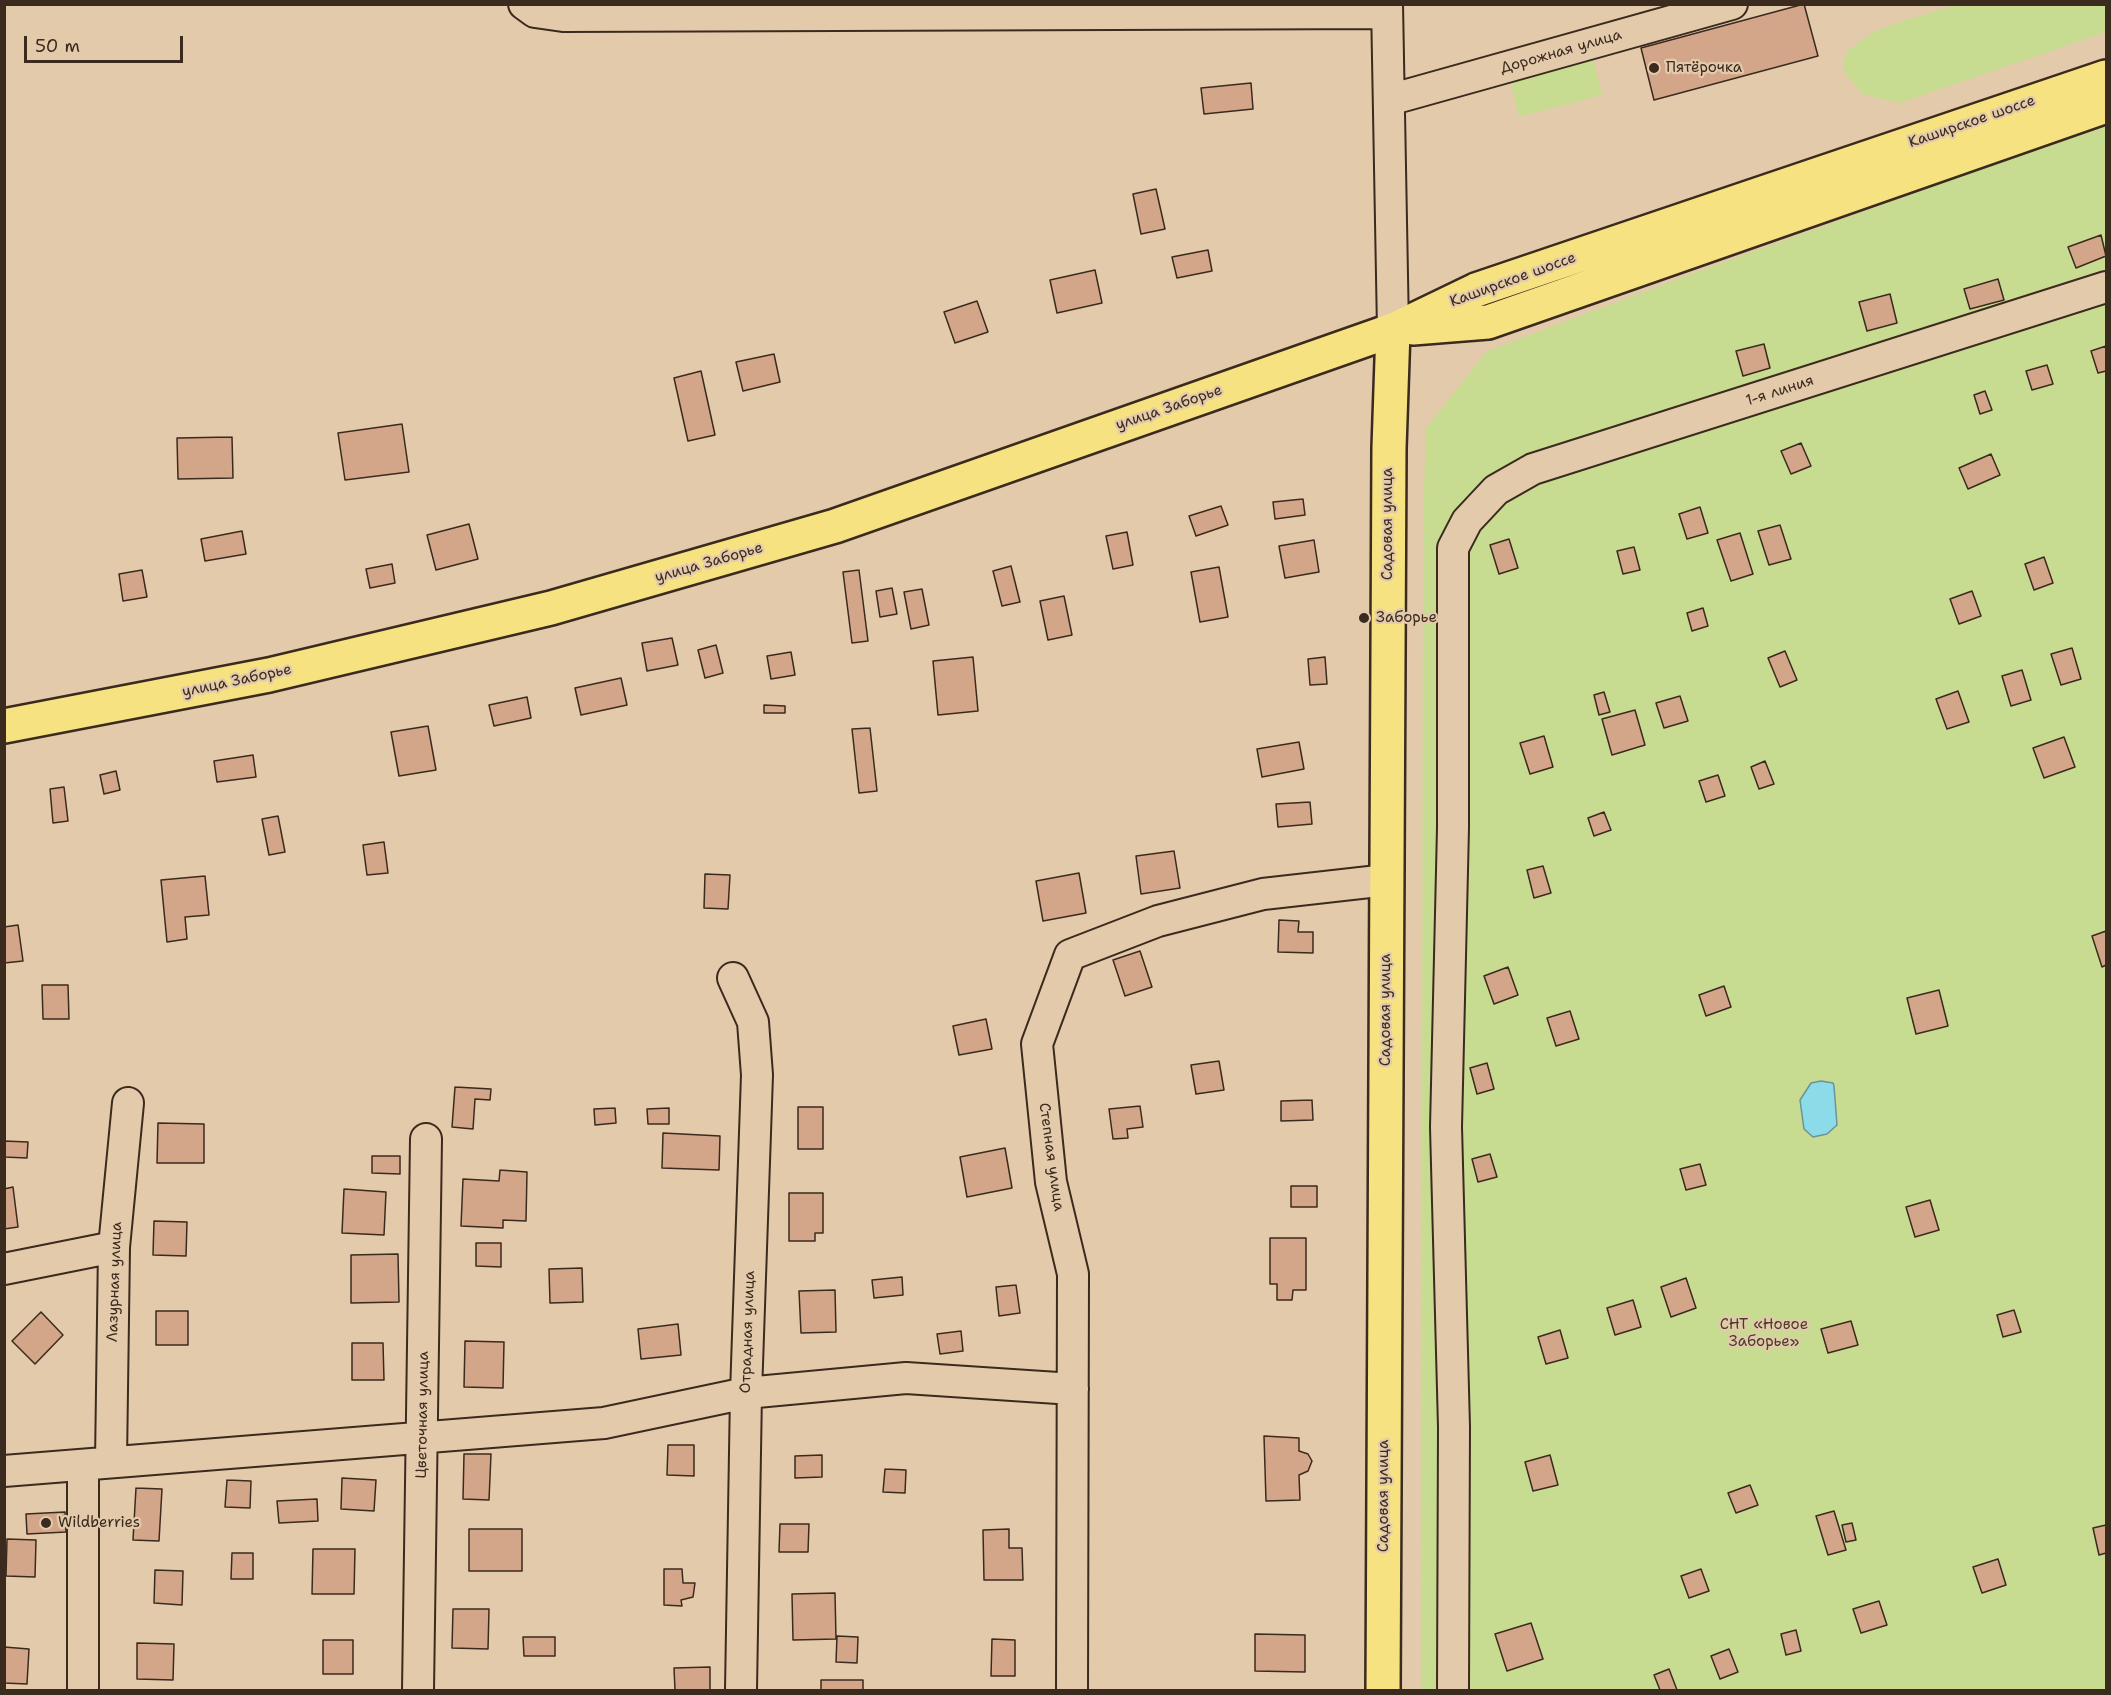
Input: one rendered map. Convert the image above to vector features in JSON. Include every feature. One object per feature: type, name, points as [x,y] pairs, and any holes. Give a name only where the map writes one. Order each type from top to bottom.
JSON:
[{"type":"main road","name":"Каширское шоссе","points":[[1393,330],[1476,290],[2106,76]]},
{"type":"main road","name":"Каширское шоссе","points":[[1393,330],[1488,322],[2106,106]]},
{"type":"main road","name":"улица Заборье","points":[[4,726],[269,675],[551,608],[835,526],[1393,330]]},
{"type":"main road","name":"Садовая улица","points":[[1383,1690],[1389,448],[1393,330]]},
{"type":"street","points":[[524,4],[536,12],[563,16],[1387,9],[1393,330]]},
{"type":"street","name":"Дорожная улица","points":[[1389,100],[1732,4]]},
{"type":"street","name":"1-я линия","points":[[1453,1690],[1455,1427],[1446,1127],[1453,828],[1454,548],[1467,521],[1496,490],[1533,469],[2106,287]]},
{"type":"street","name":"Степная улица","points":[[1072,1690],[1073,1274],[1051,1182],[1037,1044],[1070,955],[1158,921],[1263,894],[1387,880]]},
{"type":"street","name":"Отрадная улица","points":[[733,978],[753,1022],[757,1075],[746,1393],[741,1690]]},
{"type":"street","name":"Лазурная улица","points":[[83,1690],[97,1463],[128,1103]]},
{"type":"street","name":"Цветочная улица","points":[[418,1690],[426,1139]]},
{"type":"street","points":[[4,1269],[114,1247]]},
{"type":"street","points":[[4,1472],[604,1423],[746,1393],[906,1378],[1072,1389]]},
{"type":"green space","points":[[1960,4],[2106,5],[2106,32],[1900,103],[1864,95],[1845,74],[1843,63],[1848,50],[1875,31]]},
{"type":"green space","points":[[1593,59],[1602,95],[1519,117],[1510,80]]},
{"type":"green space","name":"СНТ «Новое Заборье»","points":[[2106,124],[2106,1690],[1421,1690],[1423,524],[1426,428],[1487,351],[1707,268]]},
{"type":"water","points":[[1821,1081],[1833,1083],[1837,1125],[1827,1134],[1813,1137],[1804,1129],[1800,1100],[1811,1083]]},
{"type":"building","points":[[1804,4],[1818,56],[1654,100],[1641,48]]},
{"type":"building","points":[[1251,83],[1253,109],[1204,114],[1201,88]]},
{"type":"building","points":[[1156,189],[1165,229],[1141,234],[1133,194]]},
{"type":"building","points":[[2101,235],[2106,256],[2076,268],[2068,247]]},
{"type":"building","points":[[1208,250],[1212,271],[1177,278],[1172,257]]},
{"type":"building","points":[[1095,270],[1102,303],[1057,313],[1050,280]]},
{"type":"building","points":[[1998,279],[2004,300],[1970,309],[1964,289]]},
{"type":"building","points":[[1890,294],[1897,323],[1867,331],[1859,302]]},
{"type":"building","points":[[977,301],[988,332],[955,343],[944,312]]},
{"type":"building","points":[[1764,344],[1770,368],[1743,376],[1736,351]]},
{"type":"building","points":[[2106,346],[2106,371],[2098,373],[2091,351]]},
{"type":"building","points":[[774,354],[780,382],[743,391],[736,362]]},
{"type":"building","points":[[2047,365],[2053,384],[2032,390],[2026,371]]},
{"type":"building","points":[[701,371],[715,435],[688,441],[674,378]]},
{"type":"building","points":[[1985,391],[1992,410],[1980,414],[1974,395]]},
{"type":"building","points":[[402,424],[409,472],[345,480],[338,433]]},
{"type":"building","points":[[232,437],[233,478],[178,479],[177,438]]},
{"type":"building","points":[[1801,443],[1811,466],[1791,474],[1781,451]]},
{"type":"building","points":[[1991,454],[2000,475],[1968,489],[1959,468]]},
{"type":"building","points":[[1303,499],[1305,515],[1275,519],[1273,502]]},
{"type":"building","points":[[1221,506],[1228,525],[1196,536],[1189,516]]},
{"type":"building","points":[[1700,507],[1708,533],[1687,539],[1679,514]]},
{"type":"building","points":[[469,524],[478,559],[436,570],[427,535]]},
{"type":"building","points":[[1780,525],[1791,559],[1769,565],[1758,531]]},
{"type":"building","points":[[242,531],[246,554],[205,561],[201,539]]},
{"type":"building","points":[[1127,532],[1133,565],[1113,569],[1106,536]]},
{"type":"building","points":[[1740,533],[1753,574],[1731,581],[1717,540]]},
{"type":"building","points":[[1509,539],[1518,568],[1499,574],[1490,545]]},
{"type":"building","points":[[1314,540],[1319,572],[1285,578],[1279,546]]},
{"type":"building","points":[[1634,547],[1640,570],[1623,574],[1617,551]]},
{"type":"building","points":[[2044,557],[2053,583],[2034,590],[2025,564]]},
{"type":"building","points":[[392,564],[395,583],[370,588],[366,569]]},
{"type":"building","points":[[1011,566],[1020,602],[1002,606],[993,571]]},
{"type":"building","points":[[1219,567],[1228,617],[1200,622],[1191,572]]},
{"type":"building","points":[[142,570],[147,597],[123,601],[119,574]]},
{"type":"building","points":[[859,570],[868,641],[852,643],[843,572]]},
{"type":"building","points":[[892,588],[897,614],[880,617],[876,591]]},
{"type":"building","points":[[922,589],[929,625],[911,629],[904,592]]},
{"type":"building","points":[[1972,591],[1981,616],[1959,624],[1950,599]]},
{"type":"building","points":[[1064,596],[1072,635],[1048,640],[1040,601]]},
{"type":"building","points":[[1703,608],[1708,626],[1692,631],[1687,613]]},
{"type":"building","points":[[672,638],[678,665],[647,671],[642,643]]},
{"type":"building","points":[[716,645],[723,673],[705,678],[698,650]]},
{"type":"building","points":[[2072,648],[2081,679],[2061,685],[2051,654]]},
{"type":"building","points":[[1785,651],[1797,680],[1780,687],[1768,658]]},
{"type":"building","points":[[791,652],[795,675],[771,679],[767,656]]},
{"type":"building","points":[[973,657],[978,711],[938,715],[933,661]]},
{"type":"building","points":[[1325,657],[1327,684],[1310,685],[1308,659]]},
{"type":"building","points":[[2022,670],[2031,700],[2011,706],[2002,676]]},
{"type":"building","points":[[621,678],[627,705],[581,715],[575,688]]},
{"type":"building","points":[[1958,691],[1969,722],[1947,729],[1936,699]]},
{"type":"building","points":[[1604,692],[1610,712],[1599,715],[1594,695]]},
{"type":"building","points":[[1680,696],[1688,721],[1664,728],[1656,703]]},
{"type":"building","points":[[527,697],[531,718],[494,726],[489,705]]},
{"type":"building","points":[[764,705],[785,706],[785,713],[764,713]]},
{"type":"building","points":[[1635,710],[1645,745],[1612,755],[1602,719]]},
{"type":"building","points":[[428,726],[436,770],[399,776],[391,732]]},
{"type":"building","points":[[870,728],[877,791],[859,793],[852,729]]},
{"type":"building","points":[[1544,736],[1553,767],[1530,774],[1520,743]]},
{"type":"building","points":[[2064,737],[2075,767],[2044,778],[2033,748]]},
{"type":"building","points":[[1299,742],[1304,769],[1262,777],[1257,749]]},
{"type":"building","points":[[253,755],[256,777],[217,782],[214,761]]},
{"type":"building","points":[[1765,761],[1774,784],[1759,789],[1751,767]]},
{"type":"building","points":[[116,771],[120,790],[104,794],[100,775]]},
{"type":"building","points":[[1718,775],[1725,796],[1706,802],[1699,781]]},
{"type":"building","points":[[64,787],[68,821],[53,823],[50,789]]},
{"type":"building","points":[[1310,802],[1312,824],[1278,827],[1276,804]]},
{"type":"building","points":[[1604,812],[1611,830],[1594,836],[1588,818]]},
{"type":"building","points":[[278,816],[285,852],[269,855],[262,819]]},
{"type":"building","points":[[384,842],[388,873],[367,875],[363,845]]},
{"type":"building","points":[[1174,851],[1180,888],[1141,894],[1136,856]]},
{"type":"building","points":[[1543,866],[1551,893],[1534,898],[1527,870]]},
{"type":"building","points":[[1079,873],[1086,913],[1043,921],[1036,881]]},
{"type":"building","points":[[705,874],[730,875],[728,909],[704,908]]},
{"type":"building","points":[[205,876],[209,915],[185,917],[187,939],[167,942],[161,880]]},
{"type":"building","points":[[1279,920],[1299,921],[1298,932],[1313,932],[1313,953],[1278,952]]},
{"type":"building","points":[[18,925],[23,961],[4,963],[4,927]]},
{"type":"building","points":[[2106,931],[2106,965],[2102,967],[2092,936]]},
{"type":"building","points":[[1140,951],[1152,987],[1125,996],[1113,960]]},
{"type":"building","points":[[1508,967],[1518,995],[1494,1004],[1484,976]]},
{"type":"building","points":[[42,985],[68,985],[69,1019],[43,1019]]},
{"type":"building","points":[[1724,986],[1731,1007],[1706,1016],[1699,995]]},
{"type":"building","points":[[1939,990],[1948,1026],[1916,1034],[1907,998]]},
{"type":"building","points":[[1570,1011],[1579,1039],[1556,1046],[1547,1018]]},
{"type":"building","points":[[986,1019],[992,1049],[959,1055],[953,1026]]},
{"type":"building","points":[[1219,1061],[1224,1090],[1196,1094],[1191,1065]]},
{"type":"building","points":[[1487,1063],[1494,1089],[1477,1094],[1470,1068]]},
{"type":"building","points":[[455,1087],[491,1089],[490,1100],[475,1099],[473,1129],[452,1127]]},
{"type":"building","points":[[1312,1100],[1313,1120],[1281,1121],[1281,1101]]},
{"type":"building","points":[[1140,1106],[1143,1127],[1127,1129],[1128,1138],[1113,1139],[1109,1109]]},
{"type":"building","points":[[798,1107],[823,1107],[823,1149],[798,1149]]},
{"type":"building","points":[[615,1108],[616,1123],[595,1125],[594,1109]]},
{"type":"building","points":[[669,1108],[669,1124],[648,1124],[647,1109]]},
{"type":"building","points":[[158,1123],[204,1124],[204,1163],[157,1163]]},
{"type":"building","points":[[663,1133],[720,1136],[719,1170],[662,1168]]},
{"type":"building","points":[[4,1141],[28,1142],[27,1158],[4,1157]]},
{"type":"building","points":[[1005,1148],[1012,1188],[967,1197],[960,1157]]},
{"type":"building","points":[[1490,1154],[1497,1177],[1478,1182],[1472,1159]]},
{"type":"building","points":[[372,1156],[400,1156],[400,1174],[372,1173]]},
{"type":"building","points":[[1700,1164],[1706,1185],[1686,1190],[1680,1169]]},
{"type":"building","points":[[500,1170],[527,1172],[526,1221],[503,1220],[503,1228],[461,1226],[463,1179],[499,1181]]},
{"type":"building","points":[[1291,1186],[1317,1186],[1317,1207],[1291,1207]]},
{"type":"building","points":[[13,1187],[18,1227],[4,1229],[4,1189]]},
{"type":"building","points":[[344,1189],[386,1192],[384,1235],[342,1233]]},
{"type":"building","points":[[789,1193],[823,1193],[823,1233],[815,1233],[815,1241],[789,1241]]},
{"type":"building","points":[[1930,1200],[1939,1230],[1915,1237],[1906,1207]]},
{"type":"building","points":[[154,1221],[187,1222],[186,1256],[153,1255]]},
{"type":"building","points":[[1270,1238],[1306,1238],[1306,1290],[1293,1290],[1292,1300],[1277,1300],[1277,1284],[1270,1284]]},
{"type":"building","points":[[476,1243],[501,1243],[501,1267],[476,1266]]},
{"type":"building","points":[[398,1254],[399,1302],[351,1303],[351,1255]]},
{"type":"building","points":[[582,1268],[583,1302],[550,1303],[549,1269]]},
{"type":"building","points":[[902,1277],[903,1295],[874,1298],[872,1280]]},
{"type":"building","points":[[1686,1278],[1696,1308],[1671,1317],[1661,1287]]},
{"type":"building","points":[[1016,1285],[1020,1313],[999,1316],[996,1287]]},
{"type":"building","points":[[835,1290],[836,1332],[801,1333],[799,1291]]},
{"type":"building","points":[[1633,1300],[1641,1327],[1615,1335],[1607,1308]]},
{"type":"building","points":[[2014,1310],[2021,1332],[2003,1337],[1997,1315]]},
{"type":"building","points":[[156,1311],[188,1311],[188,1345],[156,1345]]},
{"type":"building","points":[[41,1312],[63,1335],[35,1364],[12,1341]]},
{"type":"building","points":[[1851,1321],[1858,1345],[1828,1353],[1821,1329]]},
{"type":"building","points":[[678,1324],[681,1355],[641,1359],[638,1329]]},
{"type":"building","points":[[1560,1330],[1568,1358],[1546,1364],[1538,1337]]},
{"type":"building","points":[[961,1331],[963,1351],[940,1354],[937,1334]]},
{"type":"building","points":[[465,1341],[504,1342],[503,1388],[464,1387]]},
{"type":"building","points":[[352,1343],[383,1343],[384,1380],[352,1380]]},
{"type":"building","points":[[1264,1436],[1299,1438],[1299,1451],[1308,1454],[1312,1461],[1308,1471],[1299,1475],[1300,1500],[1266,1501]]},
{"type":"building","points":[[668,1445],[694,1445],[694,1476],[667,1475]]},
{"type":"building","points":[[464,1454],[491,1454],[489,1500],[463,1499]]},
{"type":"building","points":[[822,1455],[822,1477],[795,1478],[795,1456]]},
{"type":"building","points":[[1550,1455],[1558,1485],[1533,1491],[1525,1462]]},
{"type":"building","points":[[885,1469],[906,1470],[905,1493],[883,1492]]},
{"type":"building","points":[[342,1478],[376,1480],[374,1511],[341,1509]]},
{"type":"building","points":[[227,1480],[251,1481],[250,1508],[225,1507]]},
{"type":"building","points":[[1750,1485],[1758,1505],[1736,1513],[1728,1493]]},
{"type":"building","points":[[136,1488],[162,1489],[159,1541],[133,1540]]},
{"type":"building","points":[[317,1499],[318,1521],[279,1523],[277,1501]]},
{"type":"building","points":[[1834,1511],[1846,1550],[1828,1555],[1816,1516]]},
{"type":"building","name":"Wildberries","points":[[65,1512],[66,1532],[27,1534],[26,1514]]},
{"type":"building","points":[[1852,1523],[1856,1540],[1846,1542],[1842,1525]]},
{"type":"building","points":[[780,1524],[809,1524],[808,1552],[779,1552]]},
{"type":"building","points":[[2106,1525],[2106,1553],[2099,1555],[2093,1528]]},
{"type":"building","points":[[469,1529],[522,1529],[522,1571],[469,1571]]},
{"type":"building","points":[[1009,1529],[1009,1548],[1022,1548],[1023,1580],[984,1580],[983,1530]]},
{"type":"building","points":[[7,1539],[36,1540],[35,1577],[6,1576]]},
{"type":"building","points":[[313,1549],[355,1549],[354,1594],[312,1594]]},
{"type":"building","points":[[232,1553],[253,1553],[253,1579],[231,1579]]},
{"type":"building","points":[[1998,1559],[2006,1585],[1982,1593],[1973,1567]]},
{"type":"building","points":[[664,1569],[682,1569],[683,1583],[695,1583],[693,1597],[681,1600],[682,1606],[664,1605]]},
{"type":"building","points":[[1701,1569],[1709,1591],[1689,1598],[1681,1576]]},
{"type":"building","points":[[155,1570],[183,1571],[182,1605],[154,1603]]},
{"type":"building","points":[[835,1593],[836,1639],[793,1640],[792,1594]]},
{"type":"building","points":[[1879,1601],[1887,1625],[1861,1633],[1853,1609]]},
{"type":"building","points":[[453,1609],[489,1609],[488,1649],[452,1648]]},
{"type":"building","points":[[1531,1623],[1543,1659],[1507,1671],[1495,1634]]},
{"type":"building","points":[[1796,1630],[1801,1651],[1786,1655],[1781,1634]]},
{"type":"building","points":[[1255,1634],[1305,1635],[1305,1672],[1255,1671]]},
{"type":"building","points":[[837,1636],[858,1637],[857,1663],[836,1662]]},
{"type":"building","points":[[523,1637],[555,1637],[555,1656],[524,1656]]},
{"type":"building","points":[[992,1639],[1015,1640],[1015,1676],[991,1676]]},
{"type":"building","points":[[323,1640],[353,1640],[353,1674],[323,1674]]},
{"type":"building","points":[[137,1643],[174,1644],[173,1680],[137,1679]]},
{"type":"building","points":[[4,1647],[29,1649],[27,1684],[4,1683]]},
{"type":"building","points":[[1729,1649],[1738,1672],[1720,1679],[1711,1656]]},
{"type":"building","points":[[710,1667],[710,1690],[675,1690],[674,1668]]},
{"type":"building","points":[[1669,1669],[1677,1690],[1660,1690],[1654,1675]]},
{"type":"building","points":[[821,1680],[863,1680],[863,1690],[821,1690]]},
{"type":"place","name":"Пятёрочка","points":[[1654,68]]},
{"type":"place","name":"Заборье","points":[[1364,618]]},
{"type":"place","name":"Wildberries","points":[[46,1523]]}]
